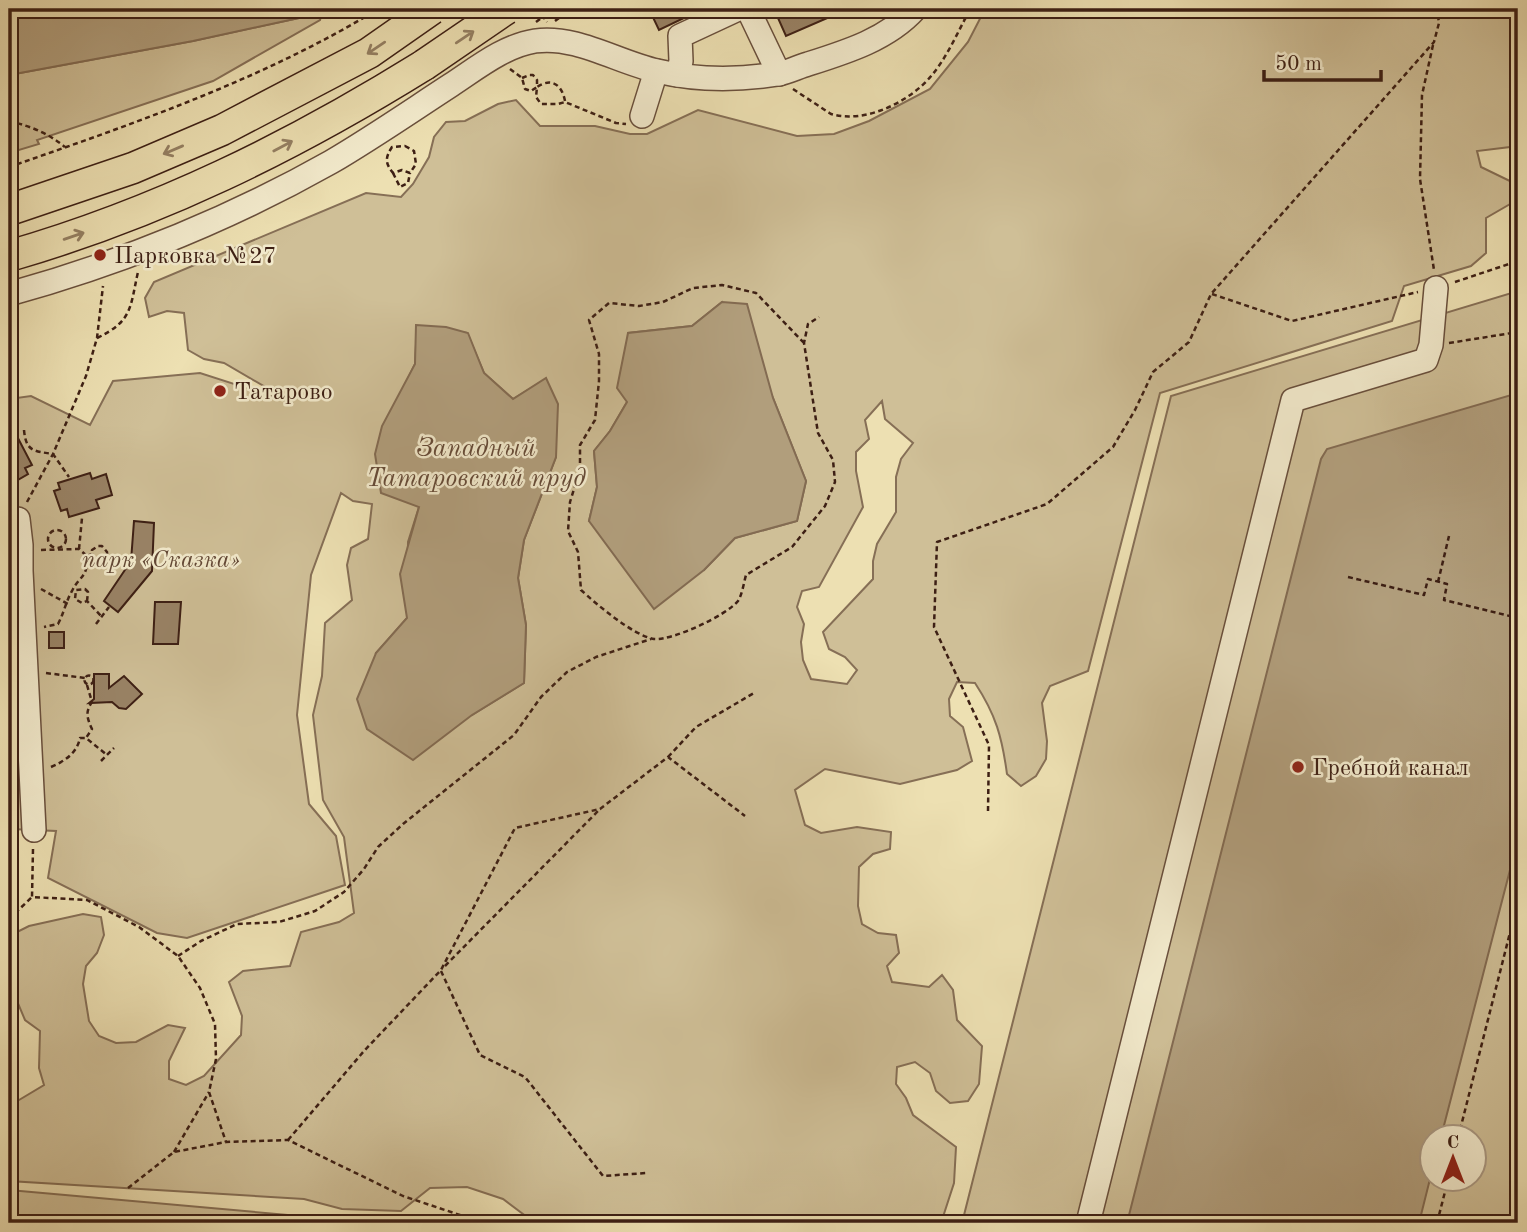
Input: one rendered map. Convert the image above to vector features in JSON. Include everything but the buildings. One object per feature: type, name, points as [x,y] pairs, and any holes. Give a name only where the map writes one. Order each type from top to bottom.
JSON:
[{"type":"main road","points":[[9,210],[132,167],[222,130],[369,53],[432,9]]},
{"type":"main road","points":[[9,256],[148,209],[246,166],[371,98],[506,9]]},
{"type":"street","points":[[642,116],[667,73],[681,61],[680,36],[738,9]]},
{"type":"street","points":[[748,9],[789,78]]},
{"type":"street","points":[[9,294],[109,264],[276,192],[333,160],[472,71],[520,44],[550,39],[570,42],[667,73],[789,78],[876,38],[915,9]]},
{"type":"street","points":[[1088,1223],[1293,400],[1426,360],[1431,345],[1436,288]]},
{"type":"street","points":[[18,519],[31,548],[23,623],[34,830]]},
{"type":"path","points":[[9,167],[219,89],[339,32],[378,9]]},
{"type":"path","points":[[542,9],[539,11],[549,25],[563,15],[559,9]]},
{"type":"path","points":[[534,23],[554,9]]},
{"type":"path","points":[[948,9],[965,19]]},
{"type":"path","points":[[789,78],[787,85],[831,114],[852,116],[881,110],[914,92],[931,77],[945,57],[970,9]]},
{"type":"path","points":[[1436,288],[1420,179],[1422,95],[1438,23],[1437,9]]},
{"type":"path","points":[[988,811],[989,745],[934,627],[937,542],[1047,504],[1113,447],[1135,411],[1153,372],[1189,342],[1211,294],[1434,42]]},
{"type":"path","points":[[519,65],[510,69],[522,78],[525,89],[531,91],[544,82],[554,83],[560,88],[565,102]]},
{"type":"path","points":[[522,78],[533,75],[537,80],[536,97],[541,104],[565,102],[616,124],[628,125],[642,116]]},
{"type":"path","points":[[9,121],[33,127],[66,147]]},
{"type":"path","points":[[380,153],[402,140]]},
{"type":"path","points":[[405,146],[414,151],[416,164],[408,183],[400,187],[387,165],[386,156],[392,147],[405,146]]},
{"type":"path","points":[[393,173],[402,170],[410,173]]},
{"type":"path","points":[[1211,294],[1292,320],[1436,288],[1518,261]]},
{"type":"path","points":[[97,338],[117,329],[129,310],[139,269],[127,273]]},
{"type":"path","points":[[18,519],[53,454],[86,376],[97,338],[104,282]]},
{"type":"path","points":[[651,639],[604,612],[581,590],[578,552],[568,531],[570,502],[580,470],[580,445],[595,420],[599,381],[598,354],[589,320],[609,303],[639,306],[663,302],[693,288],[722,285],[756,293],[804,343]]},
{"type":"path","points":[[178,956],[201,941],[237,924],[279,922],[315,911],[344,892],[378,847],[403,824],[514,735],[541,697],[567,672],[596,657],[710,622],[738,601],[746,575],[792,547],[825,506],[835,482],[833,460],[818,433],[804,343],[808,324],[819,317]]},
{"type":"path","points":[[1426,360],[1440,347],[1452,342],[1518,332]]},
{"type":"path","points":[[24,430],[25,443],[33,450],[53,454],[69,477]]},
{"type":"path","points":[[79,549],[82,518]]},
{"type":"path","points":[[56,529],[64,532],[66,540],[58,549],[48,542],[49,534],[56,529]]},
{"type":"path","points":[[1438,582],[1449,536]]},
{"type":"path","points":[[23,623],[45,628],[58,624],[75,589],[88,570],[90,555],[92,550],[102,546],[107,556],[100,561],[96,560],[90,555],[79,549],[31,548]]},
{"type":"path","points":[[31,548],[39,561]]},
{"type":"path","points":[[1348,577],[1424,596],[1428,579],[1447,584],[1444,600],[1518,618]]},
{"type":"path","points":[[37,587],[68,604]]},
{"type":"path","points":[[75,589],[89,592],[87,601]]},
{"type":"path","points":[[75,589],[75,599],[82,603],[87,601]]},
{"type":"path","points":[[87,601],[102,617]]},
{"type":"path","points":[[96,624],[109,607]]},
{"type":"path","points":[[26,671],[92,677],[93,683],[88,685]]},
{"type":"path","points":[[85,678],[92,702],[87,710],[92,729],[86,738]]},
{"type":"path","points":[[288,1140],[363,1051],[600,809],[668,757],[696,727],[754,693]]},
{"type":"path","points":[[31,777],[60,763],[78,748],[80,738],[86,738],[107,755]]},
{"type":"path","points":[[101,761],[114,748]]},
{"type":"path","points":[[668,757],[745,816]]},
{"type":"path","points":[[441,970],[515,828],[600,809]]},
{"type":"path","points":[[9,919],[32,897],[34,830]]},
{"type":"path","points":[[32,897],[87,900],[139,927],[178,956],[200,988],[215,1024],[216,1059],[209,1092],[174,1152],[128,1188]]},
{"type":"path","points":[[1462,1124],[1518,901]]},
{"type":"path","points":[[441,970],[480,1055],[525,1077],[603,1176],[646,1173]]},
{"type":"path","points":[[209,1092],[226,1142]]},
{"type":"path","points":[[174,1152],[226,1142],[288,1140],[403,1196],[484,1223]]},
{"type":"path","points":[[1437,1223],[1444,1194]]},
{"type":"green space","name":"парк «Сказка»","points":[[985,9],[1518,9],[1518,146],[1477,151],[1481,167],[1514,183],[1517,200],[1486,218],[1486,253],[1471,266],[1404,286],[1392,321],[1160,393],[1088,671],[1050,686],[1042,703],[1047,741],[1046,759],[1036,776],[1021,786],[1007,774],[1000,737],[988,706],[975,683],[957,682],[949,699],[950,716],[963,727],[972,761],[957,770],[900,784],[825,769],[795,790],[805,825],[821,833],[857,827],[891,832],[890,849],[873,854],[859,867],[858,906],[862,924],[878,933],[896,935],[899,953],[887,966],[892,982],[929,987],[942,975],[953,990],[957,1020],[982,1046],[979,1084],[968,1101],[950,1103],[936,1091],[930,1073],[915,1062],[897,1067],[896,1084],[913,1115],[956,1147],[954,1183],[941,1223],[535,1223],[503,1199],[467,1187],[430,1188],[401,1211],[342,1209],[304,1199],[9,1181],[9,1101],[14,1103],[44,1085],[39,1068],[40,1031],[25,1020],[9,982],[9,943],[13,934],[29,926],[83,914],[101,917],[104,935],[97,953],[86,966],[83,984],[89,1021],[99,1036],[116,1043],[136,1042],[168,1025],[185,1028],[169,1061],[169,1079],[186,1085],[204,1076],[241,1035],[242,1016],[229,982],[243,971],[290,966],[301,932],[339,922],[354,913],[344,837],[323,800],[313,715],[322,676],[325,623],[352,600],[347,565],[351,548],[368,539],[372,504],[353,501],[341,493],[311,575],[297,715],[309,804],[336,836],[345,885],[187,938],[157,933],[48,878],[56,831],[11,829],[17,901],[9,908],[9,399],[31,396],[90,425],[113,381],[200,373],[293,403],[224,363],[204,359],[188,350],[184,313],[167,311],[149,317],[145,298],[154,282],[366,193],[401,197],[413,184],[429,157],[434,137],[446,122],[465,121],[498,104],[516,100],[540,126],[595,126],[630,134],[647,134],[698,110],[797,136],[834,134],[869,121],[930,89],[968,42]],"holes":[[[722,302],[773,398],[806,481],[797,521],[735,538],[704,570],[589,521],[597,487],[594,451],[627,402],[628,333],[692,326]],[[417,326],[467,333],[484,373],[513,399],[546,379],[556,457],[524,540],[518,578],[526,625],[524,683],[472,715],[376,653],[407,618],[408,542],[419,507],[401,393],[415,364]],[[882,401],[885,419],[913,443],[901,459],[896,477],[896,512],[877,544],[873,579],[823,632],[829,649],[845,657],[857,670],[847,684],[811,679],[803,660],[801,642],[804,624],[797,607],[802,591],[819,587],[863,507],[856,471],[856,452],[869,439],[865,420]]]},
{"type":"green space","points":[[322,13],[320,20],[213,81],[37,140],[39,144],[9,153],[9,75],[193,41]]},
{"type":"green space","name":"Гребной канал","points":[[1518,291],[1518,1223],[962,1223],[1171,396]]},
{"type":"green space","points":[[9,1190],[378,1223],[9,1223]]},
{"type":"water","points":[[9,9],[328,9],[322,13],[193,41],[9,75]]},
{"type":"water","points":[[722,302],[747,304],[773,398],[806,481],[797,521],[735,538],[704,570],[654,609],[589,521],[597,487],[594,451],[627,402],[617,388],[628,333],[692,326]]},
{"type":"water","name":"Западный Татаровский пруд","points":[[416,325],[446,327],[468,333],[484,373],[513,399],[546,378],[558,404],[556,457],[524,540],[518,578],[526,625],[524,683],[472,715],[413,760],[367,729],[357,699],[376,653],[407,618],[400,574],[419,507],[381,493],[375,454],[382,426],[415,364]]},
{"type":"water","name":"Гребной канал","points":[[1518,393],[1518,839],[1444,1124],[1418,1124],[1418,1194],[1426,1194],[1419,1223],[1127,1223],[1321,459],[1327,449]]},
{"type":"place","name":"Парковка №27","points":[[100,255]]},
{"type":"place","name":"Татарово","points":[[220,391]]},
{"type":"place","name":"Гребной канал","points":[[1298,767]]}]
